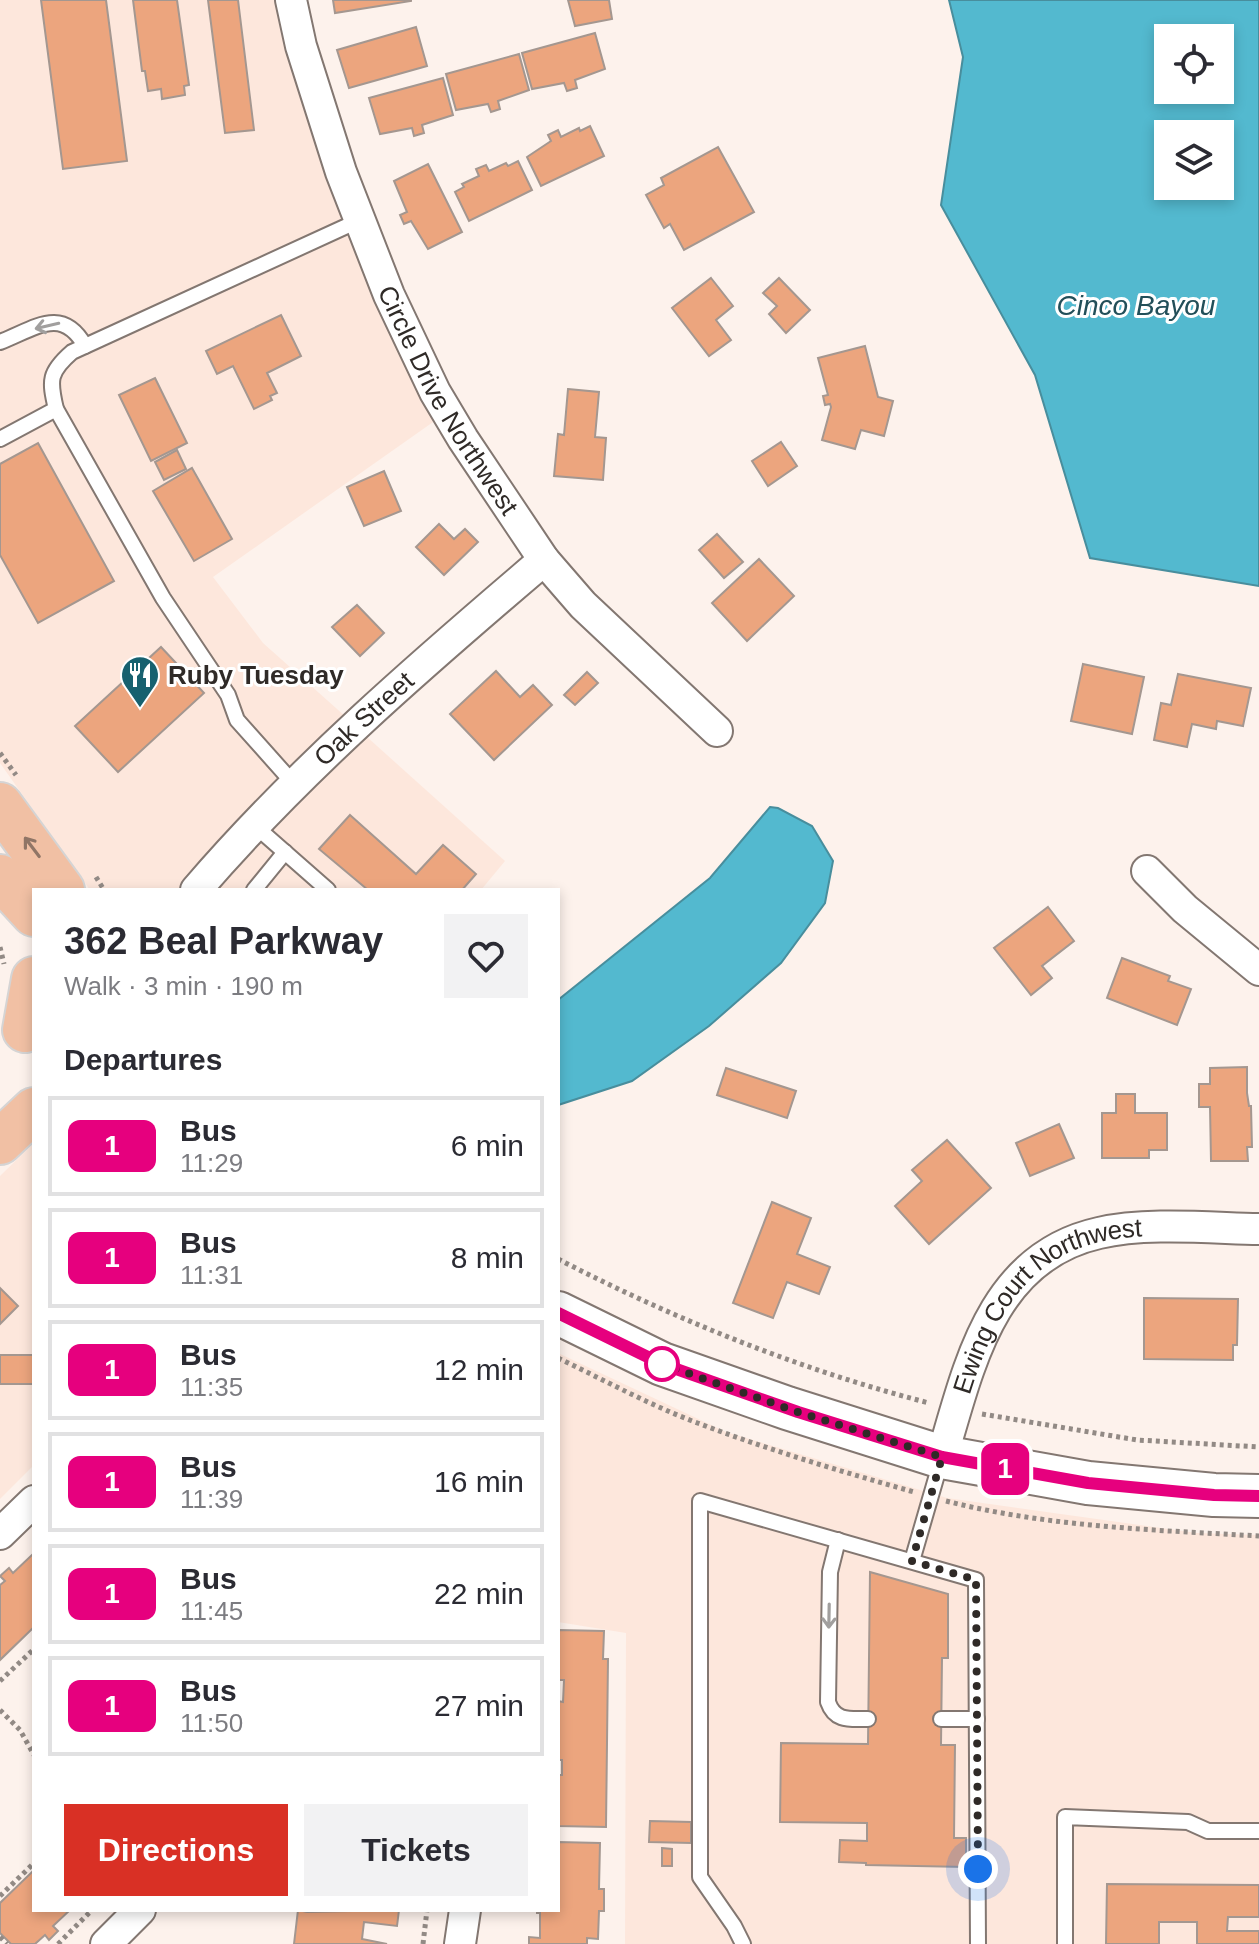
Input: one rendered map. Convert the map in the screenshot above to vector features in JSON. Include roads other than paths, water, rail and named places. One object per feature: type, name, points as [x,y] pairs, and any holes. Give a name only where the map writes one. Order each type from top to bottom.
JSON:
[{"type":"main road","points":[[0,805],[61,888]]},
{"type":"main road","points":[[19,898],[32,940]]},
{"type":"main road","points":[[20,1035],[32,987]]},
{"type":"main road","points":[[0,1142],[32,1112]]},
{"type":"main road","points":[[560,1314],[662,1364],[798,1412],[942,1457],[1088,1483],[1214,1495],[1259,1496]]},
{"type":"street","name":"Circle Drive Northwest","points":[[291,0],[301,46],[341,172],[407,335],[435,392],[544,560],[583,605],[717,731]]},
{"type":"street","name":"Oak Street","points":[[198,888],[295,785],[457,634],[544,560]]},
{"type":"street","points":[[1147,871],[1185,909],[1259,970]]},
{"type":"street","name":"Ewing Court Northwest","points":[[942,1457],[968,1368],[989,1319],[1009,1289],[1055,1250],[1088,1236],[1129,1228],[1259,1229]]},
{"type":"street","points":[[0,1534],[32,1503]]},
{"type":"street","points":[[106,1944],[138,1912]]},
{"type":"street","points":[[460,1944],[465,1912]]},
{"type":"lane","points":[[295,785],[237,720],[228,695],[163,598],[56,409],[50,385],[57,365],[72,352],[360,220]]},
{"type":"lane","points":[[0,342],[52,322],[67,324],[77,331],[85,346]]},
{"type":"lane","points":[[0,439],[56,409]]},
{"type":"lane","points":[[254,825],[326,888]]},
{"type":"lane","points":[[256,888],[285,852]]},
{"type":"lane","points":[[912,1561],[942,1457]]},
{"type":"lane","points":[[743,1944],[700,1877],[700,1501],[976,1580],[978,1944]]},
{"type":"lane","points":[[838,1540],[830,1572],[828,1702],[831,1712],[842,1719],[868,1719]]},
{"type":"lane","points":[[941,1719],[977,1719]]},
{"type":"lane","points":[[1065,1944],[1065,1817],[1188,1822],[1208,1831],[1259,1831]]},
{"type":"water","name":"Cinco Bayou","points":[[949,0],[1259,0],[1259,586],[1090,558],[1035,375],[941,205],[963,57]]},
{"type":"water","points":[[770,807],[812,826],[833,861],[825,903],[781,963],[709,1026],[632,1081],[560,1104],[560,998],[710,878]]},
{"type":"place","name":"Ruby Tuesday","points":[[140,709]]}]
